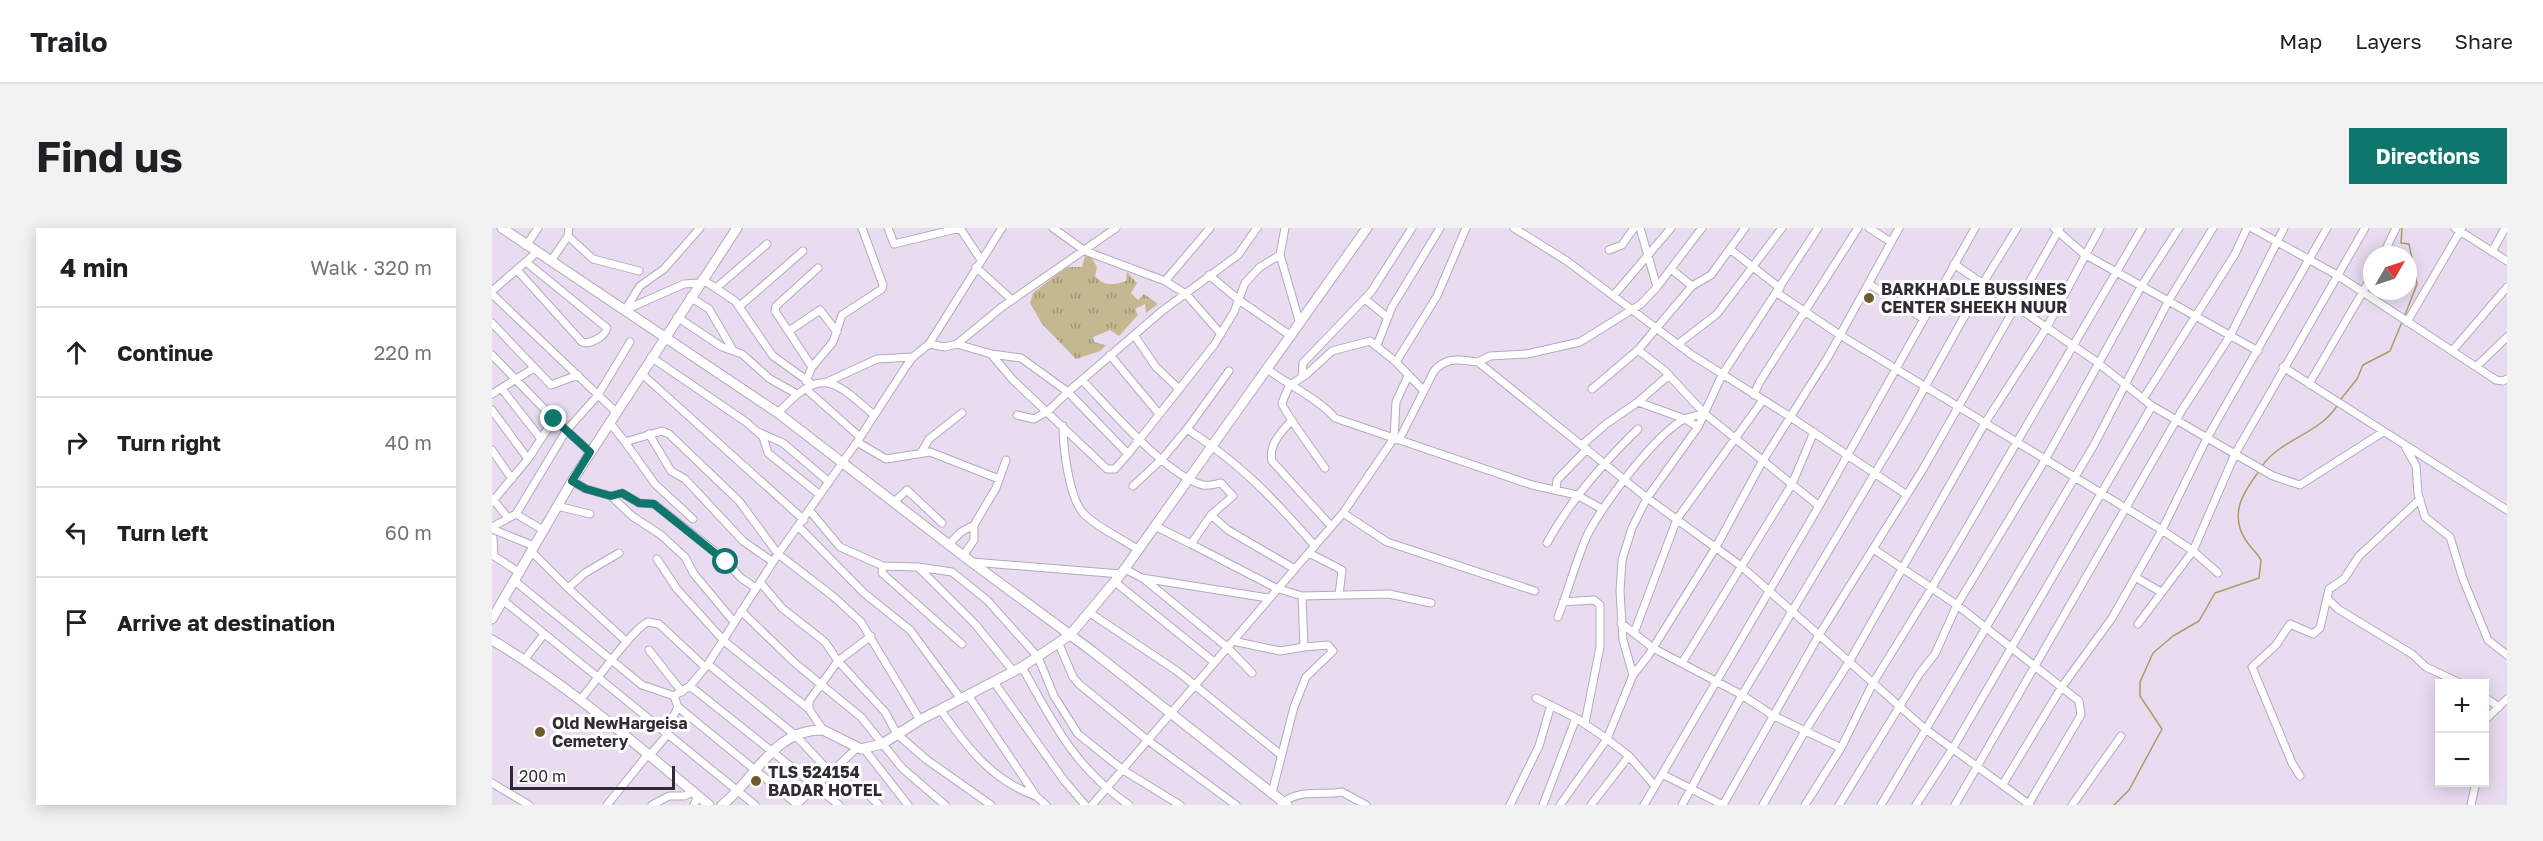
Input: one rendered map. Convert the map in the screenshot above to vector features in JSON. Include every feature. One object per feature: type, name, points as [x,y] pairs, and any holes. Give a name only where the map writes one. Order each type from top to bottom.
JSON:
[{"type":"street","points":[[502,228],[536,253],[778,413],[966,559],[1070,635],[1284,804],[1299,793],[1328,795],[1342,792],[1366,805]]},
{"type":"street","points":[[526,246],[538,228]]},
{"type":"street","points":[[625,310],[640,286],[664,269],[700,228]]},
{"type":"street","points":[[492,619],[590,452],[642,374],[676,317],[737,228]]},
{"type":"street","points":[[808,385],[812,367],[833,342],[842,315],[882,290],[883,285],[861,228]]},
{"type":"street","points":[[888,228],[894,244],[960,228],[981,260]]},
{"type":"street","points":[[630,342],[598,395],[566,430],[516,514],[494,529],[493,556],[642,686],[674,696],[690,686],[724,641],[778,554],[810,511],[913,357],[929,344],[1002,228]]},
{"type":"street","points":[[1053,228],[1085,251],[1165,281],[1186,294],[1221,334]]},
{"type":"street","points":[[1062,234],[1068,228]]},
{"type":"street","points":[[929,344],[945,347],[957,344],[1012,300],[1116,228]]},
{"type":"street","points":[[1165,281],[1210,228]]},
{"type":"street","points":[[1017,415],[1034,419],[1048,411],[1134,335],[1209,275],[1238,255],[1257,228]]},
{"type":"street","points":[[1285,228],[1280,255],[1300,324]]},
{"type":"street","points":[[674,696],[678,707],[797,805],[830,771],[861,749],[882,744],[920,720],[1018,670],[1038,657],[1070,635],[1120,575],[1367,228]]},
{"type":"street","points":[[1302,377],[1303,363],[1365,300],[1412,228]]},
{"type":"street","points":[[1377,345],[1387,317],[1440,228]]},
{"type":"street","points":[[1396,362],[1437,296],[1466,228]]},
{"type":"street","points":[[1514,228],[1567,261],[1655,328],[1722,375],[1790,416],[1907,495]]},
{"type":"street","points":[[1609,250],[1622,245],[1634,228]]},
{"type":"street","points":[[1640,228],[1658,287]]},
{"type":"street","points":[[1614,295],[1649,257],[1671,228]]},
{"type":"street","points":[[1478,362],[1490,356],[1527,354],[1573,345],[1633,309],[1658,287],[1702,228]]},
{"type":"street","points":[[1592,389],[1650,339],[1655,328],[1692,286],[1712,275],[1745,228]]},
{"type":"street","points":[[1678,344],[1717,314],[1782,228]]},
{"type":"street","points":[[1633,675],[1621,623],[1620,591],[1622,560],[1632,528],[1647,498],[1698,427],[1722,375],[1818,228]]},
{"type":"street","points":[[1754,395],[1759,383],[1858,228]]},
{"type":"street","points":[[1869,228],[1891,242]]},
{"type":"street","points":[[1560,805],[1607,740],[1633,675],[1653,648],[1716,547],[1762,462],[1840,335],[1899,228]]},
{"type":"street","points":[[1644,805],[1768,589],[1819,506],[1975,228]]},
{"type":"street","points":[[1682,805],[1743,695],[1927,386],[1983,283],[2017,228]]},
{"type":"street","points":[[1763,805],[1804,731],[1849,662],[1903,569],[1984,423],[2047,327],[2084,254],[2100,228]]},
{"type":"street","points":[[1805,805],[1841,748],[1873,683],[1932,589],[2015,442],[2142,228]]},
{"type":"street","points":[[1839,805],[1920,672],[1935,654],[1957,605],[2045,460],[2097,362],[2142,285],[2179,228]]},
{"type":"street","points":[[1881,805],[1983,628],[2074,478],[2169,300],[2212,228]]},
{"type":"street","points":[[2143,399],[2250,228],[2309,258],[2363,292]]},
{"type":"street","points":[[1955,805],[2177,421],[2230,336],[2284,228]]},
{"type":"street","points":[[2003,784],[2061,688],[2112,618],[2162,530],[2207,438],[2327,228]]},
{"type":"street","points":[[2138,624],[2193,551],[2235,454],[2365,228]]},
{"type":"street","points":[[2388,246],[2397,228]]},
{"type":"street","points":[[2492,252],[2505,228]]},
{"type":"street","points":[[1662,774],[1719,804],[1819,635],[1875,550],[1959,407],[2058,229],[2084,254],[2258,351]]},
{"type":"street","points":[[2408,322],[2459,229],[2507,261]]},
{"type":"street","points":[[550,261],[571,231],[593,259],[639,271]]},
{"type":"street","points":[[716,288],[766,244]]},
{"type":"street","points":[[740,306],[803,250]]},
{"type":"street","points":[[1731,250],[1806,312],[1840,335],[1898,368],[2099,494],[2162,530],[2193,551],[2218,573]]},
{"type":"street","points":[[536,253],[492,293],[528,331],[616,412]]},
{"type":"street","points":[[991,354],[1013,380],[1107,469],[1115,469],[1140,441],[1221,334],[1239,300],[1241,290],[1251,276],[1280,255]]},
{"type":"street","points":[[517,270],[582,342],[589,343],[604,334],[607,328],[596,317],[572,301],[526,262]]},
{"type":"street","points":[[1954,264],[2097,362],[2152,406],[2272,476],[2300,485],[2384,432]]},
{"type":"street","points":[[976,267],[1012,300]]},
{"type":"street","points":[[812,367],[775,311],[776,306],[818,268]]},
{"type":"street","points":[[1671,269],[1692,286]]},
{"type":"street","points":[[1209,275],[1239,300],[1291,336]]},
{"type":"street","points":[[625,310],[684,284],[701,281],[716,288],[740,306],[773,356],[808,385],[859,439],[886,459],[922,451],[930,452],[999,479]]},
{"type":"street","points":[[1869,285],[1924,319]]},
{"type":"street","points":[[2453,350],[2507,287]]},
{"type":"street","points":[[2309,384],[2363,295]]},
{"type":"street","points":[[690,297],[709,309],[734,350]]},
{"type":"street","points":[[1365,300],[1387,317]]},
{"type":"street","points":[[2375,300],[2496,380],[2507,379]]},
{"type":"street","points":[[789,331],[820,310],[837,332]]},
{"type":"street","points":[[676,317],[722,347],[734,350],[750,360],[770,379],[797,394]]},
{"type":"street","points":[[492,323],[553,385],[578,375]]},
{"type":"street","points":[[1134,335],[1156,367],[1178,388]]},
{"type":"street","points":[[2477,366],[2507,337]]},
{"type":"street","points":[[1325,468],[1282,407],[1289,386],[1337,348],[1370,341],[1396,362],[1424,391]]},
{"type":"street","points":[[957,344],[991,354],[1020,358],[1068,392],[1128,454]]},
{"type":"street","points":[[1638,350],[1669,375],[1705,414],[1819,506]]},
{"type":"street","points":[[492,355],[554,419],[590,452]]},
{"type":"street","points":[[1110,355],[1159,414]]},
{"type":"street","points":[[651,357],[758,432],[783,443],[829,482]]},
{"type":"street","points":[[778,413],[808,385],[827,382],[877,359],[913,357]]},
{"type":"street","points":[[1092,805],[1169,712],[1343,513],[1397,439],[1442,362],[1451,359],[1478,362],[1623,480],[1741,566],[1924,728],[1978,764],[2029,805],[2081,715],[2082,706],[2079,701],[2035,664],[1983,628],[1957,605],[1875,550]]},
{"type":"street","points":[[2283,367],[2507,510]]},
{"type":"street","points":[[492,394],[517,381],[534,368]]},
{"type":"street","points":[[1267,369],[1289,386],[1327,408],[1335,418],[1577,495],[1602,509]]},
{"type":"street","points":[[1133,486],[1162,459],[1229,371]]},
{"type":"street","points":[[642,374],[801,523],[864,593],[910,630],[964,697],[1036,796],[1046,805]]},
{"type":"street","points":[[1556,490],[1557,480],[1606,424],[1638,402],[1669,375]]},
{"type":"street","points":[[1397,439],[1396,402],[1408,376]]},
{"type":"street","points":[[1082,380],[1140,441],[1188,479],[1203,485],[1221,483],[1233,496],[1211,515],[1191,544]]},
{"type":"street","points":[[827,382],[845,389],[874,415]]},
{"type":"street","points":[[502,389],[541,439]]},
{"type":"street","points":[[1634,633],[1677,519],[1763,400]]},
{"type":"street","points":[[1638,402],[1685,419],[1698,427]]},
{"type":"street","points":[[1916,805],[1953,748],[2152,406]]},
{"type":"street","points":[[492,410],[528,459]]},
{"type":"street","points":[[922,451],[929,439],[962,413]]},
{"type":"street","points":[[1558,617],[1586,537],[1602,509],[1623,480],[1657,443],[1685,419],[1705,414]]},
{"type":"street","points":[[508,518],[493,500],[528,459],[554,419]]},
{"type":"street","points":[[1292,420],[1278,438],[1271,454],[1272,461],[1331,526]]},
{"type":"street","points":[[610,423],[655,484],[693,519]]},
{"type":"street","points":[[1063,426],[1063,447],[1083,513],[1137,549]]},
{"type":"street","points":[[1187,429],[1257,482],[1315,546]]},
{"type":"street","points":[[1547,543],[1577,495],[1603,463],[1638,429]]},
{"type":"street","points":[[625,442],[662,431],[669,434],[739,501],[778,554],[849,609],[871,636],[920,720]]},
{"type":"street","points":[[758,432],[766,442],[768,453],[820,495]]},
{"type":"street","points":[[1682,663],[1792,484],[1814,432]]},
{"type":"street","points":[[650,435],[671,471],[685,479],[743,541],[773,562]]},
{"type":"street","points":[[2400,442],[2411,455],[2416,466],[2425,517],[2450,537],[2463,579],[2488,640],[2507,655]]},
{"type":"street","points":[[492,450],[512,479]]},
{"type":"street","points":[[966,559],[974,540],[974,525],[999,479],[1006,460]]},
{"type":"street","points":[[572,481],[586,489],[611,496],[680,552],[699,581],[734,622]]},
{"type":"street","points":[[894,502],[907,490],[942,523]]},
{"type":"street","points":[[611,496],[622,493],[639,503],[654,504],[722,556],[741,578],[758,585],[782,608],[825,642],[838,661],[885,712],[897,734],[927,760],[991,805]]},
{"type":"street","points":[[2300,776],[2292,763],[2252,667],[2276,645],[2290,624],[2313,634],[2320,628],[2329,589],[2344,579],[2359,556],[2420,499]]},
{"type":"street","points":[[557,506],[590,514]]},
{"type":"street","points":[[810,511],[840,547],[882,566],[918,567],[959,576],[987,600],[1038,657],[1054,696],[1071,726],[1123,770],[1180,805]]},
{"type":"street","points":[[1343,513],[1387,542],[1535,591]]},
{"type":"street","points":[[516,514],[543,530]]},
{"type":"street","points":[[1211,515],[1228,530],[1293,568]]},
{"type":"street","points":[[948,545],[961,532],[974,525]]},
{"type":"street","points":[[1155,526],[1276,588],[1302,596],[1389,594],[1431,603]]},
{"type":"street","points":[[494,529],[533,549],[568,588],[627,642]]},
{"type":"street","points":[[568,588],[585,573],[619,553]]},
{"type":"street","points":[[1309,553],[1342,570],[1339,595]]},
{"type":"street","points":[[657,559],[677,589],[724,641],[809,709],[823,730],[861,749],[908,805]]},
{"type":"street","points":[[966,559],[1120,575],[1268,598]]},
{"type":"street","points":[[882,566],[882,573],[962,644]]},
{"type":"street","points":[[918,567],[1018,670],[1057,730],[1089,773],[1106,789],[1129,805]]},
{"type":"street","points":[[1120,575],[1214,662]]},
{"type":"street","points":[[2135,577],[2161,592]]},
{"type":"street","points":[[1142,578],[1227,646],[1252,674]]},
{"type":"street","points":[[1302,596],[1304,647]]},
{"type":"street","points":[[2326,598],[2338,609],[2412,654],[2426,667],[2450,679]]},
{"type":"street","points":[[492,600],[502,604],[544,634],[755,805]]},
{"type":"street","points":[[1563,602],[1594,600],[1600,605],[1600,647],[1585,723]]},
{"type":"street","points":[[741,611],[861,717],[902,768],[945,805]]},
{"type":"street","points":[[1090,613],[1194,684],[1281,755]]},
{"type":"street","points":[[580,700],[599,680],[638,626],[656,622],[706,665],[795,735],[830,771]]},
{"type":"street","points":[[1621,623],[1653,648],[1743,695],[1772,715],[1841,748]]},
{"type":"street","points":[[525,659],[544,634]]},
{"type":"street","points":[[809,709],[809,701],[838,661],[871,636]]},
{"type":"street","points":[[492,640],[525,659],[650,754],[695,798]]},
{"type":"street","points":[[1233,640],[1280,651],[1328,645],[1333,651],[1306,677],[1281,755],[1272,793]]},
{"type":"street","points":[[1058,642],[1073,677],[1079,684],[1146,739],[1236,805]]},
{"type":"street","points":[[649,650],[682,692]]},
{"type":"street","points":[[994,682],[1063,779],[1085,805]]},
{"type":"street","points":[[690,686],[773,749],[838,805]]},
{"type":"street","points":[[1536,698],[1585,723],[1629,756],[1655,786]]},
{"type":"street","points":[[2489,716],[2507,699]]},
{"type":"street","points":[[2489,700],[2499,707]]},
{"type":"street","points":[[1510,805],[1539,746],[1551,705]]},
{"type":"street","points":[[607,805],[666,734],[678,707]]},
{"type":"street","points":[[940,709],[980,762],[1011,786],[1036,796]]},
{"type":"street","points":[[1542,805],[1576,718]]},
{"type":"street","points":[[722,805],[739,791],[773,749],[795,735],[823,730]]},
{"type":"street","points":[[2072,805],[2121,736]]},
{"type":"street","points":[[1591,805],[1629,756]]},
{"type":"street","points":[[492,783],[529,805]]},
{"type":"street","points":[[2471,805],[2475,787]]},
{"type":"street","points":[[861,788],[879,805]]},
{"type":"street","points":[[652,805],[669,796],[695,798],[709,805]]},
{"type":"green space","points":[[1085,256],[1091,257],[1097,267],[1095,276],[1102,282],[1113,284],[1126,281],[1127,272],[1137,283],[1131,293],[1138,300],[1144,294],[1158,304],[1146,313],[1145,304],[1135,309],[1138,315],[1119,336],[1110,330],[1093,337],[1094,342],[1106,345],[1100,351],[1076,359],[1042,324],[1030,303],[1033,293],[1067,267],[1082,267]]},
{"type":"waterway","points":[[2402,228],[2401,243],[2409,244],[2417,284],[2405,315]]},
{"type":"waterway","points":[[2341,399],[2357,379],[2363,365],[2390,351],[2402,322]]},
{"type":"waterway","points":[[2262,466],[2279,449],[2329,416],[2337,406]]},
{"type":"waterway","points":[[2114,805],[2129,790],[2162,729],[2140,696],[2140,682],[2153,653],[2173,636],[2199,621],[2215,593],[2259,578],[2261,560],[2241,532],[2238,513],[2243,495],[2260,470]]},
{"type":"place","name":"BARKHADLE BUSSINES CENTER SHEEKH NUUR","points":[[1869,298]]},
{"type":"place","name":"Old NewHargeisa Cemetery","points":[[540,732]]},
{"type":"place","name":"TLS 524154 BADAR HOTEL","points":[[756,781]]},
{"type":"route","points":[[554,419],[590,452],[572,481],[586,489],[611,496],[622,493],[639,503],[654,504],[722,556],[726,562]]}]
